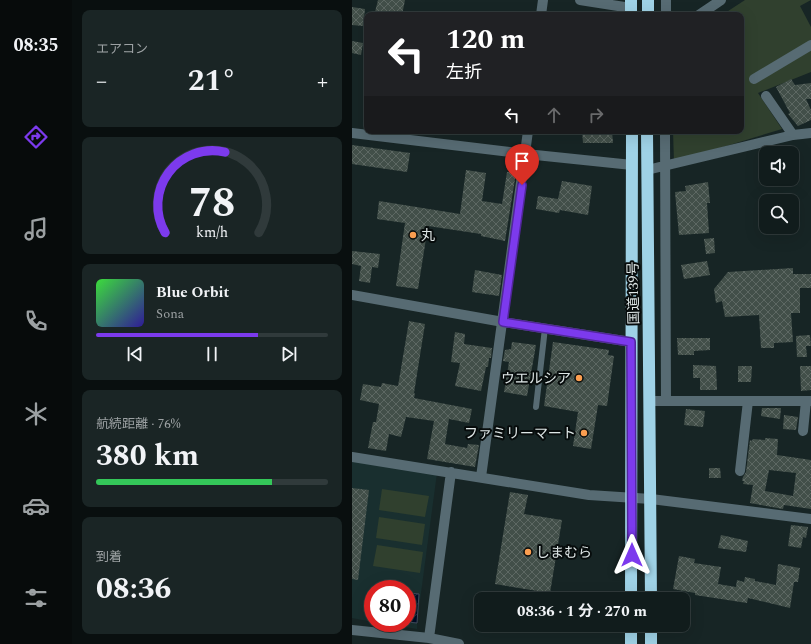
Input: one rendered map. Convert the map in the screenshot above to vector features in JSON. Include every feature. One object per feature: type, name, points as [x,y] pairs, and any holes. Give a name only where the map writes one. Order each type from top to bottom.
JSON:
[{"type":"highway","points":[[648,0],[648,12]]},
{"type":"highway","name":"国道139号","points":[[631,592],[632,134]]},
{"type":"highway","name":"国道139号","points":[[647,134],[651,592]]},
{"type":"highway","points":[[631,632],[631,644]]},
{"type":"highway","points":[[651,632],[651,644]]},
{"type":"street","points":[[541,12],[543,0]]},
{"type":"street","points":[[580,0],[631,8]]},
{"type":"street","points":[[666,0],[666,12]]},
{"type":"street","points":[[704,12],[722,0]]},
{"type":"street","points":[[754,79],[811,45]]},
{"type":"street","points":[[766,96],[793,135]]},
{"type":"street","points":[[352,133],[632,165]]},
{"type":"street","points":[[647,170],[793,135],[811,133]]},
{"type":"street","points":[[481,477],[528,134]]},
{"type":"street","points":[[665,134],[666,402]]},
{"type":"street","points":[[352,295],[503,322],[631,342]]},
{"type":"street","points":[[649,401],[808,401],[803,430]]},
{"type":"street","points":[[740,471],[748,401]]},
{"type":"street","points":[[352,457],[589,495],[651,499],[811,519]]},
{"type":"street","points":[[429,638],[450,472]]},
{"type":"street","points":[[352,630],[429,638],[459,644]]},
{"type":"lane","points":[[536,407],[545,328]]},
{"type":"shaded area","points":[[352,460],[437,473],[417,629],[416,580],[364,580],[364,620],[352,618]]},
{"type":"green space","points":[[745,0],[811,0],[800,6],[811,27],[811,72],[758,93],[782,129],[674,162],[673,134],[744,134],[744,12],[727,12]]},
{"type":"green space","points":[[382,489],[429,496],[425,517],[379,510]]},
{"type":"green space","points":[[379,517],[425,524],[422,545],[376,538]]},
{"type":"green space","points":[[377,545],[423,552],[420,573],[373,566]]},
{"type":"water","points":[[416,594],[419,594],[416,623]]},
{"type":"building","points":[[378,0],[405,0],[403,12],[375,12]]},
{"type":"building","points":[[352,7],[365,9],[363,26],[352,25]]},
{"type":"building","points":[[352,41],[363,43],[361,55],[352,53]]},
{"type":"building","points":[[791,79],[795,85],[811,83],[811,99],[806,99],[811,110],[811,120],[798,126],[788,114],[790,113],[776,87]]},
{"type":"building","points":[[582,134],[612,134],[613,143],[583,143]]},
{"type":"building","points":[[352,145],[410,153],[407,172],[352,164]]},
{"type":"building","points":[[466,170],[486,173],[482,201],[502,204],[507,172],[516,173],[505,241],[481,236],[481,234],[428,226],[418,289],[396,286],[405,223],[377,219],[379,201],[460,214]]},
{"type":"building","points":[[562,181],[592,186],[588,215],[560,210],[559,213],[536,209],[538,196],[558,199]]},
{"type":"building","points":[[708,182],[710,203],[707,203],[709,233],[679,235],[675,192],[686,191],[685,186]]},
{"type":"building","points":[[714,238],[715,253],[706,254],[704,239]]},
{"type":"building","points":[[352,251],[380,254],[378,268],[372,267],[370,283],[359,281],[361,266],[352,264]]},
{"type":"building","points":[[707,261],[710,275],[684,279],[681,265]]},
{"type":"building","points":[[793,268],[793,274],[811,274],[811,288],[800,288],[800,313],[791,313],[793,342],[774,343],[774,348],[761,348],[759,315],[725,317],[722,301],[716,303],[714,289],[728,272]]},
{"type":"building","points":[[475,270],[502,275],[499,296],[472,292]]},
{"type":"building","points":[[409,321],[425,324],[414,398],[472,409],[469,423],[449,419],[445,444],[467,448],[468,444],[479,445],[475,467],[427,459],[434,421],[406,417],[401,437],[389,434],[386,451],[368,448],[373,422],[376,422],[379,404],[360,400],[363,384],[381,387],[382,383],[398,386]]},
{"type":"building","points":[[455,332],[465,334],[464,344],[492,348],[491,358],[489,358],[488,367],[486,367],[481,391],[455,386],[460,363],[451,362]]},
{"type":"building","points":[[810,335],[811,346],[806,346],[807,357],[797,357],[796,336]]},
{"type":"building","points":[[677,338],[710,338],[710,350],[694,351],[694,355],[678,355]]},
{"type":"building","points":[[512,342],[536,345],[527,396],[504,392],[509,362],[503,361],[505,350],[511,349]]},
{"type":"building","name":"ウエルシア","points":[[553,342],[609,350],[608,355],[614,356],[607,406],[598,405],[591,449],[573,446],[578,412],[544,406]]},
{"type":"building","points":[[693,365],[716,366],[717,390],[700,390],[700,378],[693,378]]},
{"type":"building","points":[[738,366],[752,366],[751,382],[738,382]]},
{"type":"building","points":[[800,366],[811,366],[811,390],[801,391]]},
{"type":"building","points":[[762,408],[781,408],[780,419],[761,416]]},
{"type":"building","points":[[686,409],[705,411],[703,427],[684,425]]},
{"type":"building","points":[[784,415],[798,417],[796,430],[783,429]]},
{"type":"building","points":[[765,438],[778,439],[777,455],[811,460],[811,509],[784,505],[783,509],[750,503],[753,485],[743,484],[744,481],[742,481],[746,472],[750,440],[765,440]],"holes":[[[769,470],[796,473],[793,496],[765,491]]]},
{"type":"building","points":[[709,468],[720,468],[721,478],[709,478]]},
{"type":"building","points":[[352,488],[369,490],[358,580],[352,579]]},
{"type":"building","name":"しまむら","points":[[510,492],[528,495],[524,514],[562,520],[550,592],[495,584]]},
{"type":"building","points":[[791,525],[808,527],[806,538],[803,537],[801,548],[788,546]]},
{"type":"building","points":[[721,535],[748,541],[746,552],[718,548]]},
{"type":"building","points":[[679,556],[695,559],[694,563],[721,567],[718,584],[736,587],[737,580],[744,582],[745,577],[755,579],[755,581],[776,585],[778,564],[800,568],[798,582],[794,582],[790,608],[748,598],[747,603],[695,595],[695,593],[673,589]]},
{"type":"place","name":"丸","points":[[413,235]]},
{"type":"place","name":"ウエルシア","points":[[579,378]]},
{"type":"place","name":"ファミリーマート","points":[[584,433]]},
{"type":"place","name":"しまむら","points":[[528,552]]},
{"type":"route","points":[[522,185],[503,322],[631,342],[632,555]]}]
